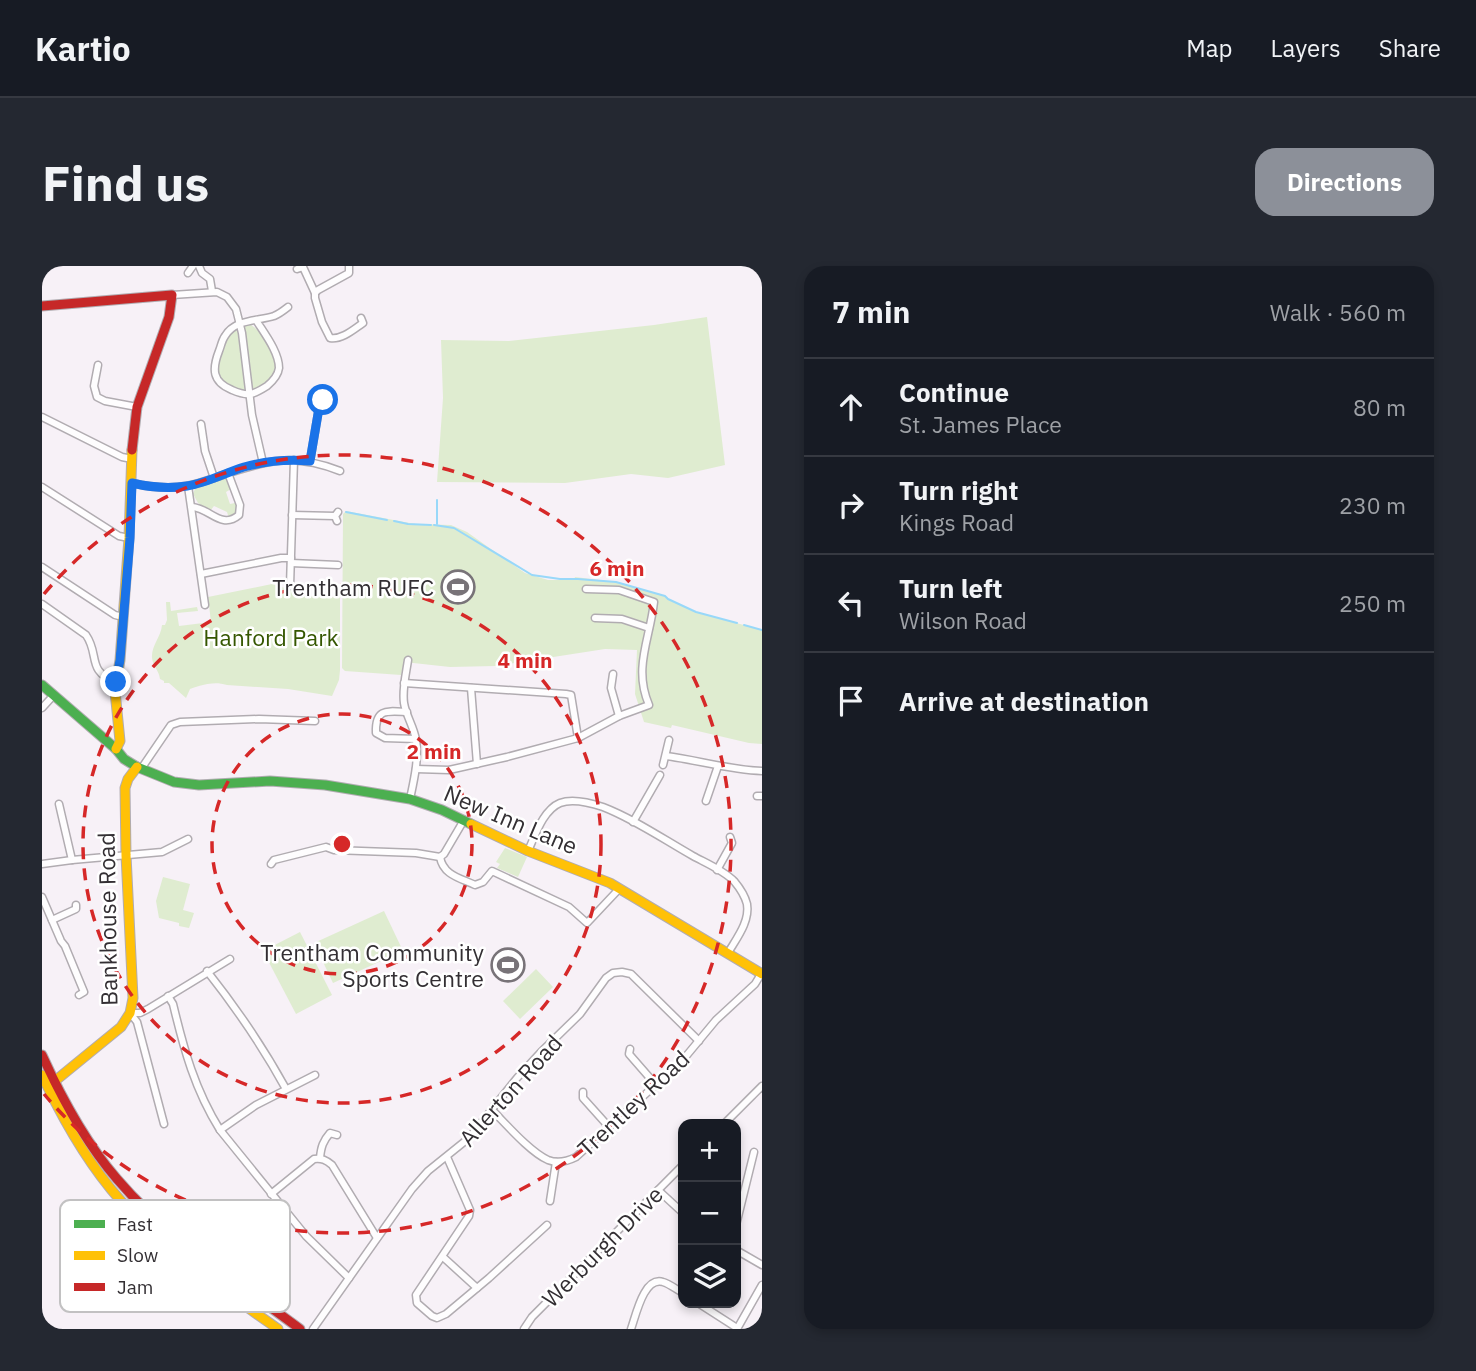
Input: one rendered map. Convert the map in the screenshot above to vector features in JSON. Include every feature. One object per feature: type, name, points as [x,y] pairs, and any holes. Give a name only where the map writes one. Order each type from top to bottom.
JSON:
[{"type":"main road","points":[[42,306],[172,295],[169,317],[137,407],[132,458],[130,538],[120,663],[116,682],[120,738],[116,749]]},
{"type":"main road","points":[[42,685],[124,758],[139,768]]},
{"type":"main road","name":"New Inn Lane","points":[[139,768],[161,778],[191,784],[290,782],[410,799],[619,888],[762,974]]},
{"type":"main road","name":"Bankhouse Road","points":[[51,1085],[121,1027],[130,1013],[133,998],[125,855],[125,788],[128,779],[139,768]]},
{"type":"main road","points":[[42,1055],[51,1085],[71,1132],[100,1175],[121,1200]]},
{"type":"main road","points":[[42,1074],[88,1141],[136,1200]]},
{"type":"main road","points":[[254,1312],[278,1329]]},
{"type":"main road","points":[[277,1312],[300,1329]]},
{"type":"street","points":[[188,273],[193,266]]},
{"type":"street","points":[[199,266],[202,273],[210,279],[212,291]]},
{"type":"street","points":[[316,293],[349,273],[349,266]]},
{"type":"street","points":[[302,267],[316,293],[322,322],[330,338],[335,339],[363,323]]},
{"type":"street","points":[[172,295],[212,291],[222,294],[231,302],[241,323],[249,395],[263,463]]},
{"type":"street","points":[[256,320],[276,357],[279,370],[274,380],[254,394],[243,395],[225,387],[217,378],[214,367],[224,336],[241,323],[274,316],[288,307]]},
{"type":"street","points":[[98,363],[94,387],[97,397],[104,401],[137,407]]},
{"type":"street","points":[[310,461],[319,408]]},
{"type":"street","points":[[42,417],[122,457],[132,458]]},
{"type":"street","points":[[201,424],[205,451],[214,478]]},
{"type":"street","points":[[290,586],[295,460]]},
{"type":"street","points":[[132,483],[160,487],[188,486],[263,463],[295,460],[310,461],[340,471]]},
{"type":"street","points":[[192,507],[223,520],[235,519],[239,515],[240,505],[229,473]]},
{"type":"street","points":[[188,486],[205,606]]},
{"type":"street","points":[[42,487],[119,536],[130,538]]},
{"type":"street","points":[[292,515],[337,516]]},
{"type":"street","points":[[201,574],[281,558],[338,565]]},
{"type":"street","points":[[42,567],[115,615],[123,617]]},
{"type":"street","points":[[416,769],[450,770],[578,737],[619,716],[649,705],[644,694],[642,658],[654,602],[620,590],[586,589]]},
{"type":"street","points":[[42,604],[86,635],[96,667],[105,678],[116,682]]},
{"type":"street","points":[[594,618],[622,618],[649,628]]},
{"type":"street","points":[[408,660],[404,703],[416,739],[416,769],[410,799]]},
{"type":"street","points":[[613,674],[611,688],[619,716]]},
{"type":"street","points":[[404,683],[571,695],[578,737]]},
{"type":"street","points":[[471,688],[477,764]]},
{"type":"street","points":[[42,708],[53,696]]},
{"type":"street","points":[[407,712],[386,710],[376,721],[376,733],[386,738],[416,739]]},
{"type":"street","points":[[139,768],[171,725],[180,722],[259,719],[315,722]]},
{"type":"street","points":[[663,765],[669,740]]},
{"type":"street","points":[[666,756],[762,771]]},
{"type":"street","points":[[709,797],[718,766]]},
{"type":"street","points":[[633,822],[660,775]]},
{"type":"street","points":[[528,851],[544,818],[562,802],[586,803],[604,808],[633,822],[733,880],[747,905],[747,916],[728,953]]},
{"type":"street","points":[[59,804],[72,860]]},
{"type":"street","points":[[440,857],[464,820]]},
{"type":"street","points":[[42,864],[162,852],[185,837]]},
{"type":"street","points":[[717,870],[733,841]]},
{"type":"street","points":[[271,860],[326,847],[334,850],[342,847],[440,857]]},
{"type":"street","points":[[440,857],[447,872],[475,885],[483,882],[499,863]]},
{"type":"street","points":[[492,871],[569,907],[585,925],[619,888]]},
{"type":"street","points":[[42,898],[84,992],[79,995]]},
{"type":"street","points":[[52,920],[77,909]]},
{"type":"street","points":[[130,1013],[148,1009],[230,959]]},
{"type":"street","points":[[207,971],[248,1024],[286,1089]]},
{"type":"street","name":"Allerton Road","points":[[313,1329],[412,1189],[428,1171],[469,1138],[541,1052],[580,1014],[606,978],[622,972],[631,974],[699,1041]]},
{"type":"street","name":"Trentley Road","points":[[492,1110],[526,1144],[548,1160],[569,1161],[682,1061],[716,1020],[755,984],[762,974]]},
{"type":"street","points":[[168,996],[173,1004],[192,1075],[209,1112],[220,1130],[276,1200]]},
{"type":"street","points":[[130,1013],[137,1021],[164,1124]]},
{"type":"street","points":[[628,1052],[656,1085]]},
{"type":"street","points":[[220,1130],[256,1105],[315,1075]]},
{"type":"street","points":[[729,1119],[762,1086]]},
{"type":"street","points":[[581,1096],[609,1127]]},
{"type":"street","points":[[320,1158],[322,1143],[332,1132]]},
{"type":"street","points":[[741,1205],[754,1152]]},
{"type":"street","points":[[447,1157],[470,1210],[469,1216],[443,1257],[416,1295],[419,1306],[432,1316],[442,1316],[477,1288],[543,1227]]},
{"type":"street","points":[[271,1194],[320,1158],[332,1165],[377,1238]]},
{"type":"street","points":[[549,1197],[556,1162]]},
{"type":"street","name":"Werburgh Drive","points":[[524,1329],[532,1317],[678,1170]]},
{"type":"street","points":[[658,1190],[678,1208]]},
{"type":"street","points":[[290,1217],[349,1278]]},
{"type":"street","points":[[741,1253],[762,1265]]},
{"type":"street","points":[[443,1257],[477,1288]]},
{"type":"street","points":[[631,1329],[646,1290],[652,1283],[666,1282],[678,1290]]},
{"type":"street","points":[[706,1308],[737,1328],[762,1285]]},
{"type":"green space","points":[[707,317],[725,465],[668,478],[631,474],[565,483],[437,482],[443,398],[441,340],[509,341]]},
{"type":"green space","points":[[249,324],[266,341],[276,364],[273,376],[255,390],[250,388],[244,329]]},
{"type":"green space","points":[[239,330],[246,389],[242,392],[223,381],[218,371],[224,345],[233,332]]},
{"type":"green space","points":[[224,477],[231,487],[226,492],[230,504],[237,505],[237,514],[229,518],[227,512],[214,506],[210,511],[198,503],[193,494],[196,486]]},
{"type":"green space","points":[[346,511],[415,524],[451,525],[467,532],[525,573],[548,580],[574,580],[575,577],[616,582],[665,596],[696,612],[762,630],[762,744],[672,725],[671,728],[644,722],[635,694],[637,650],[605,649],[495,666],[450,667],[404,662],[401,675],[345,671],[342,668],[343,514]]},
{"type":"green space","name":"Hanford Park","points":[[272,584],[285,588],[308,587],[308,596],[340,597],[340,670],[332,696],[217,683],[190,689],[186,698],[160,679],[152,654],[162,625],[165,625],[167,620],[166,602],[170,602],[171,611],[197,607],[198,611],[177,613],[179,626],[211,622],[208,597]]},
{"type":"green space","points":[[505,848],[527,857],[518,877],[497,868],[500,864],[496,862]]},
{"type":"green space","points":[[163,877],[190,884],[183,910],[194,913],[189,928],[159,918],[156,901]]},
{"type":"green space","points":[[384,911],[403,951],[333,983],[314,943]]},
{"type":"green space","points":[[300,932],[332,995],[296,1014],[263,951]]},
{"type":"green space","points":[[536,969],[553,987],[520,1019],[503,1001]]},
{"type":"waterway","points":[[437,500],[437,524]]},
{"type":"waterway","points":[[346,512],[387,520]]},
{"type":"waterway","points":[[394,521],[431,525]]},
{"type":"waterway","points":[[434,525],[454,528],[532,575],[616,582],[665,596],[696,612],[737,623]]},
{"type":"waterway","points":[[744,625],[762,630]]},
{"type":"traffic: fast","points":[[42,685],[124,759],[174,782],[199,785],[270,781],[325,785],[410,799],[471,824]]},
{"type":"traffic: slow","points":[[116,749],[120,741],[115,691],[120,660],[129,538],[132,450]]},
{"type":"traffic: slow","points":[[50,1085],[121,1027],[130,1013],[133,998],[125,788],[137,767]]},
{"type":"traffic: slow","points":[[471,824],[528,851],[610,883],[762,974]]},
{"type":"traffic: slow","points":[[42,1075],[77,1141],[120,1200]]},
{"type":"traffic: slow","points":[[254,1312],[278,1329]]},
{"type":"traffic: jam","points":[[42,306],[172,295],[169,317],[137,407],[132,450]]},
{"type":"traffic: jam","points":[[42,1055],[84,1135],[105,1165],[136,1200]]},
{"type":"traffic: jam","points":[[277,1312],[300,1329]]},
{"type":"place","name":"Trentham RUFC","points":[[458,587]]},
{"type":"place","name":"Trentham Community Sports Centre","points":[[508,965]]},
{"type":"route","points":[[116,682],[130,538],[132,483],[160,487],[188,486],[263,463],[278,460],[310,461],[319,408],[324,405],[323,400]]}]
